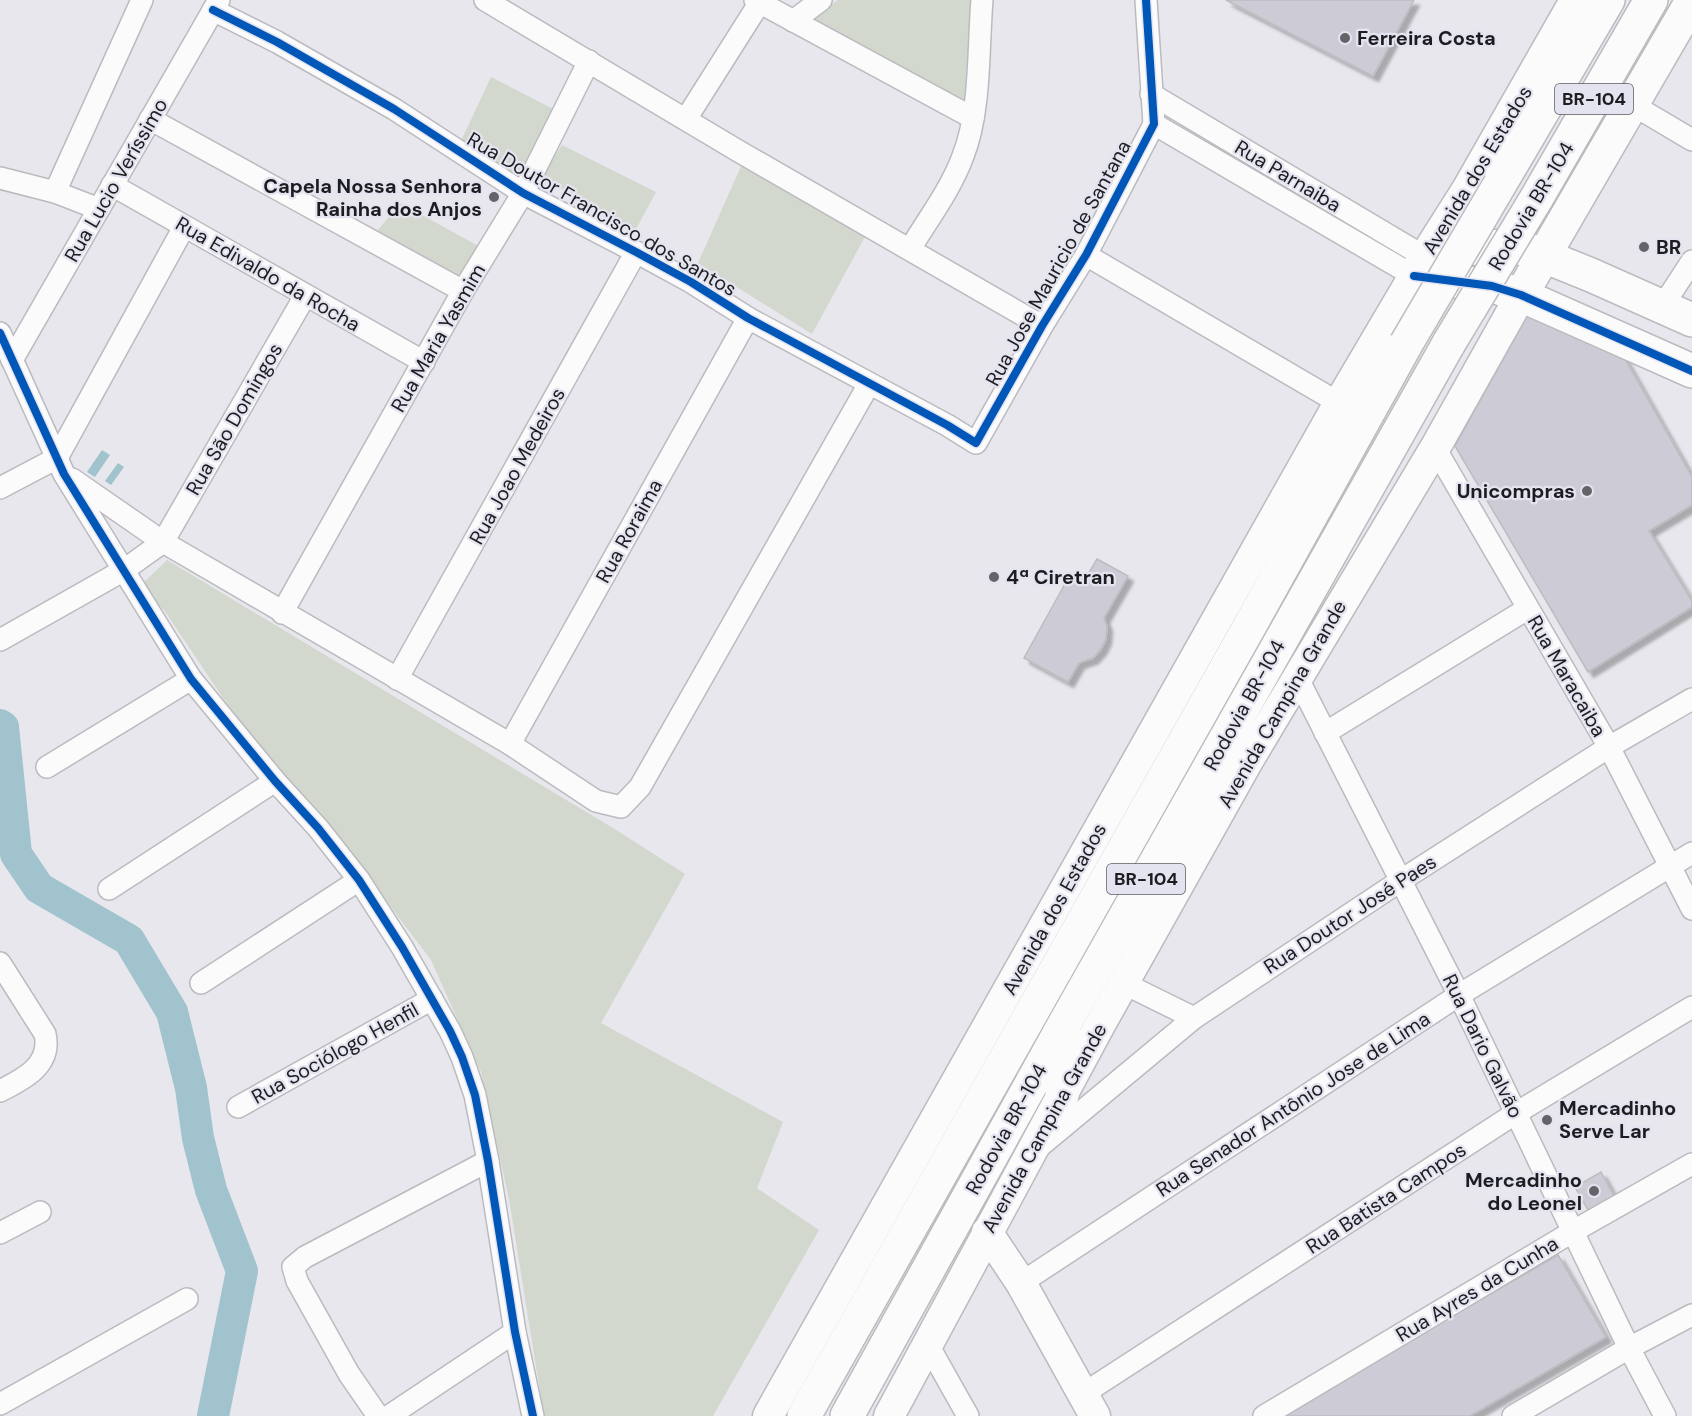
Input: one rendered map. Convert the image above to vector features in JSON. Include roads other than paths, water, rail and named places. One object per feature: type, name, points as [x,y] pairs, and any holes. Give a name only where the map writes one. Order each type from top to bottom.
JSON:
[{"type":"main road","name":"Avenida dos Estados","points":[[768,1416],[1339,402],[1415,274],[1484,186],[1577,0]]},
{"type":"main road","name":"Rodovia BR-104","points":[[804,1416],[1406,344],[1484,186],[1608,0]]},
{"type":"main road","name":"Rodovia BR-104","points":[[847,1416],[1065,1023],[1449,343],[1536,199],[1651,0]]},
{"type":"main road","name":"Avenida Campina Grande","points":[[889,1416],[1123,983],[1297,677],[1434,448],[1692,2]]},
{"type":"main road","points":[[1484,186],[1485,204],[1505,216],[1558,233],[1576,245],[1592,275]]},
{"type":"main road","points":[[1415,274],[1481,247],[1509,246],[1558,233]]},
{"type":"main road","points":[[1558,233],[1592,275],[1692,320]]},
{"type":"main road","points":[[1415,274],[1492,286],[1515,305],[1692,371]]},
{"type":"main road","points":[[1062,1095],[1065,1023]]},
{"type":"main road","points":[[987,1232],[1021,1283],[1089,1405]]},
{"type":"street","points":[[55,192],[142,0]]},
{"type":"street","points":[[485,0],[1042,326]]},
{"type":"street","points":[[793,21],[821,0]]},
{"type":"street","points":[[910,249],[963,157],[973,118],[982,0]]},
{"type":"street","points":[[1146,0],[1154,124]]},
{"type":"street","points":[[686,119],[757,1],[973,118]]},
{"type":"street","name":"Rua Lucio Veríssimo","points":[[12,360],[216,5]]},
{"type":"street","name":"Rua Doutor Francisco dos Santos","points":[[216,5],[384,104],[523,193],[691,282],[748,318],[947,425],[976,444]]},
{"type":"street","name":"Rua Maria Yasmim","points":[[282,613],[464,291],[523,193],[589,62]]},
{"type":"street","name":"Rua Parnaiba","points":[[1151,94],[1415,274]]},
{"type":"street","points":[[1633,105],[1692,140]]},
{"type":"street","points":[[150,119],[464,291]]},
{"type":"street","name":"Rua Parnaiba","points":[[1154,124],[1415,274]]},
{"type":"street","name":"Rua Jose Mauricio de Santana","points":[[976,444],[1042,326],[1086,255],[1154,124]]},
{"type":"street","points":[[0,178],[55,192],[99,209]]},
{"type":"street","name":"Rua Edivaldo da Rocha","points":[[112,185],[424,362]]},
{"type":"street","points":[[0,488],[61,466],[184,227]]},
{"type":"street","name":"Rua Joao Medeiros","points":[[398,679],[636,252]]},
{"type":"street","points":[[1086,255],[1339,402]]},
{"type":"street","points":[[1662,307],[1692,261]]},
{"type":"street","name":"Rua São Domingos","points":[[163,542],[305,296]]},
{"type":"street","name":"Rua Roraima","points":[[510,744],[748,318]]},
{"type":"street","points":[[0,333],[61,466],[191,680],[318,828],[359,880],[402,947],[462,1057],[475,1095],[488,1161],[515,1332],[533,1416]]},
{"type":"street","points":[[61,466],[163,542],[510,744],[596,801],[621,807],[640,787],[869,384]]},
{"type":"street","name":"Rua Maracaiba","points":[[1434,448],[1609,747],[1692,909]]},
{"type":"street","points":[[0,640],[124,570],[163,542]]},
{"type":"street","points":[[1325,733],[1527,609]]},
{"type":"street","name":"Rua Dario Galvão","points":[[1297,677],[1459,994],[1572,1232],[1665,1416]]},
{"type":"street","points":[[47,767],[191,680]]},
{"type":"street","name":"Rua Doutor José Paes","points":[[1027,1158],[1194,1017],[1609,747],[1692,699]]},
{"type":"street","points":[[109,889],[276,781]]},
{"type":"street","name":"Rua Senador Antônio Jose de Lima","points":[[1021,1283],[1459,994],[1692,853]]},
{"type":"street","points":[[201,983],[359,880]]},
{"type":"street","points":[[0,963],[45,1034],[47,1046],[43,1059],[32,1072],[0,1091]]},
{"type":"street","points":[[1123,983],[1194,1017]]},
{"type":"street","name":"Rua Sociólogo Henfil","points":[[238,1107],[432,999]]},
{"type":"street","name":"Rua Batista Campos","points":[[1089,1405],[1516,1113],[1692,1007]]},
{"type":"street","points":[[378,1416],[349,1374],[297,1281],[293,1268],[305,1257],[488,1161]]},
{"type":"street","name":"Rua Ayres da Cunha","points":[[1264,1416],[1572,1232],[1692,1164]]},
{"type":"street","points":[[0,1233],[40,1212]]},
{"type":"street","points":[[0,1404],[187,1299]]},
{"type":"street","points":[[1513,1416],[1629,1348],[1692,1315]]},
{"type":"street","points":[[389,1416],[515,1332]]},
{"type":"street","points":[[928,1345],[968,1416]]},
{"type":"street","points":[[0,1412],[3,1416]]},
{"type":"water","points":[[102,450],[110,455],[95,477],[87,472]]},
{"type":"water","points":[[118,463],[124,467],[111,485],[105,481]]},
{"type":"waterway","points":[[0,725],[3,727],[16,854],[39,888],[129,940],[172,1012],[191,1088],[198,1138],[211,1190],[242,1271],[213,1416]]},
{"type":"place","name":"Ferreira Costa","points":[[1345,38]]},
{"type":"place","name":"Capela Nossa Senhora Rainha dos Anjos","points":[[494,197]]},
{"type":"place","name":"BR","points":[[1644,247]]},
{"type":"place","name":"Unicompras","points":[[1587,491]]},
{"type":"place","name":"4ª Ciretran","points":[[994,577]]},
{"type":"place","name":"Mercadinho Serve Lar","points":[[1547,1120]]},
{"type":"place","name":"Mercadinho do Leonel","points":[[1594,1191]]}]
